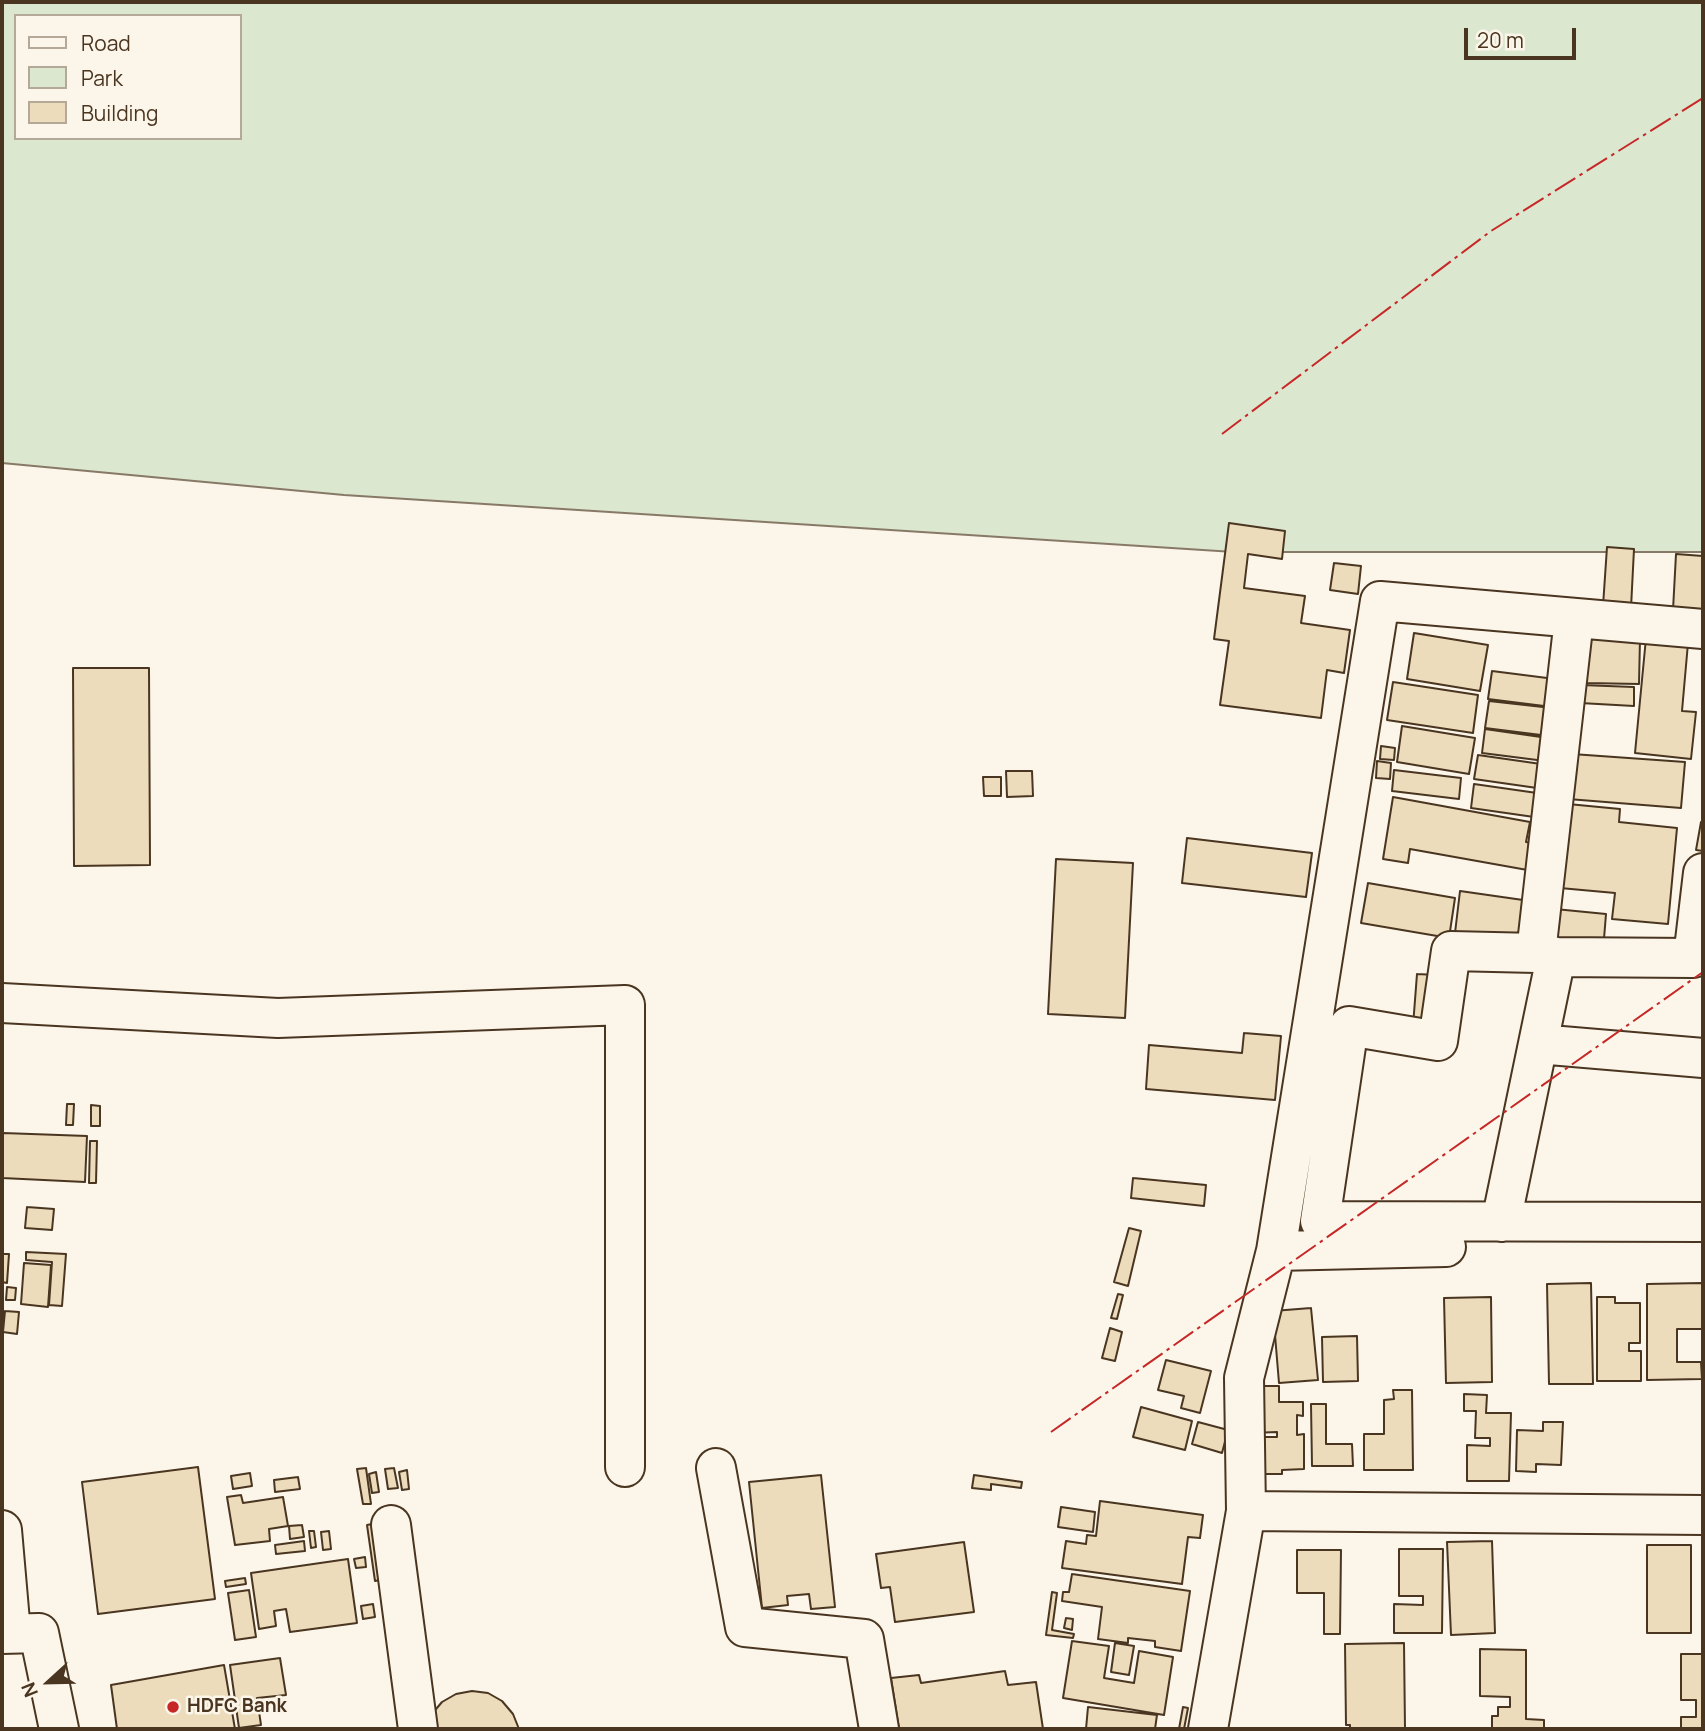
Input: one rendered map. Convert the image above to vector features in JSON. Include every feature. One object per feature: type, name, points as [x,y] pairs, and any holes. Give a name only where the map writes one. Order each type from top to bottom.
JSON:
[{"type":"street","points":[[1208,1729],[1246,1511],[1244,1378],[1276,1251],[1380,601],[1703,629]]},
{"type":"street","points":[[1501,1222],[1538,1044],[1574,619]]},
{"type":"street","points":[[1703,873],[1693,958],[1451,951],[1438,1041],[1349,1026],[1320,1221],[1703,1222]]},
{"type":"street","points":[[2,1003],[278,1018],[625,1005],[625,1467]]},
{"type":"street","points":[[1538,1044],[1703,1058]]},
{"type":"street","points":[[1276,1251],[1703,1242]]},
{"type":"street","points":[[716,1468],[745,1627],[864,1639],[879,1729]]},
{"type":"street","points":[[1246,1511],[1703,1515]]},
{"type":"street","points":[[391,1525],[418,1729]]},
{"type":"street","points":[[2,1530],[6,1633],[39,1633],[58,1729]]},
{"type":"green space","points":[[2,2],[1703,2],[1703,552],[1234,552],[344,495],[2,463]]},
{"type":"building","points":[[1229,523],[1285,531],[1282,559],[1248,554],[1244,588],[1305,596],[1301,623],[1350,630],[1344,673],[1327,670],[1321,718],[1220,705],[1229,641],[1214,639]]},
{"type":"building","points":[[1607,547],[1634,549],[1631,608],[1603,606]]},
{"type":"building","points":[[1676,554],[1703,556],[1703,612],[1673,610]]},
{"type":"building","points":[[1334,563],[1361,566],[1358,594],[1330,590]]},
{"type":"building","points":[[1414,633],[1488,645],[1480,691],[1407,679]]},
{"type":"building","points":[[1587,637],[1640,639],[1639,684],[1586,683]]},
{"type":"building","points":[[1646,638],[1688,643],[1682,711],[1696,712],[1691,759],[1635,753]]},
{"type":"building","points":[[73,668],[149,668],[150,865],[74,866]]},
{"type":"building","points":[[1492,671],[1555,679],[1552,707],[1488,699]]},
{"type":"building","points":[[1393,682],[1478,695],[1473,733],[1387,720]]},
{"type":"building","points":[[1581,685],[1634,687],[1634,706],[1580,703]]},
{"type":"building","points":[[1489,701],[1552,708],[1549,736],[1485,728]]},
{"type":"building","points":[[1402,726],[1475,738],[1469,774],[1397,762]]},
{"type":"building","points":[[1485,729],[1548,738],[1545,761],[1482,753]]},
{"type":"building","points":[[1381,746],[1395,748],[1394,760],[1380,759]]},
{"type":"building","points":[[1572,754],[1685,762],[1681,808],[1568,799]]},
{"type":"building","points":[[1478,755],[1541,764],[1537,788],[1474,779]]},
{"type":"building","points":[[1377,761],[1391,763],[1390,779],[1376,778]]},
{"type":"building","points":[[1394,770],[1461,778],[1459,799],[1392,791]]},
{"type":"building","points":[[1006,771],[1032,771],[1033,796],[1007,797]]},
{"type":"building","points":[[983,777],[1001,777],[1001,796],[984,796]]},
{"type":"building","points":[[1474,784],[1537,793],[1534,817],[1471,808]]},
{"type":"building","points":[[1393,797],[1530,822],[1526,842],[1537,844],[1533,871],[1410,849],[1408,863],[1383,859]]},
{"type":"building","points":[[1568,804],[1620,809],[1619,822],[1677,828],[1668,924],[1612,919],[1615,893],[1560,888]]},
{"type":"building","points":[[1701,822],[1703,823],[1703,851],[1696,850]]},
{"type":"building","points":[[1187,838],[1312,853],[1306,897],[1182,883]]},
{"type":"building","points":[[1056,859],[1133,863],[1125,1018],[1048,1014]]},
{"type":"building","points":[[1368,883],[1455,898],[1449,938],[1361,923]]},
{"type":"building","points":[[1460,891],[1523,900],[1518,942],[1455,933]]},
{"type":"building","points":[[1555,909],[1606,914],[1603,951],[1552,946]]},
{"type":"building","points":[[1417,974],[1436,975],[1432,1028],[1413,1026]]},
{"type":"building","points":[[1244,1033],[1281,1036],[1275,1100],[1146,1089],[1149,1045],[1242,1053]]},
{"type":"building","points":[[67,1104],[74,1104],[73,1125],[66,1125]]},
{"type":"building","points":[[91,1105],[100,1106],[100,1126],[91,1126]]},
{"type":"building","points":[[3,1133],[87,1136],[85,1182],[2,1178]]},
{"type":"building","points":[[90,1141],[97,1141],[96,1183],[89,1183]]},
{"type":"building","points":[[1133,1178],[1206,1185],[1204,1206],[1131,1198]]},
{"type":"building","points":[[27,1207],[54,1209],[52,1230],[25,1228]]},
{"type":"building","points":[[1129,1228],[1141,1231],[1128,1286],[1114,1282]]},
{"type":"building","points":[[26,1252],[66,1254],[62,1306],[49,1305],[52,1262],[26,1260]]},
{"type":"building","points":[[2,1254],[9,1254],[7,1283],[2,1282]]},
{"type":"building","points":[[24,1263],[51,1265],[48,1307],[21,1304]]},
{"type":"building","points":[[1591,1283],[1593,1384],[1549,1384],[1547,1284]]},
{"type":"building","points":[[1703,1283],[1703,1329],[1677,1329],[1677,1362],[1701,1362],[1702,1379],[1647,1380],[1647,1284]]},
{"type":"building","points":[[7,1287],[16,1288],[15,1300],[6,1300]]},
{"type":"building","points":[[1118,1294],[1123,1295],[1117,1319],[1111,1318]]},
{"type":"building","points":[[1491,1297],[1492,1382],[1446,1383],[1444,1298]]},
{"type":"building","points":[[1597,1297],[1615,1297],[1615,1303],[1640,1303],[1640,1343],[1629,1343],[1629,1351],[1641,1351],[1641,1381],[1597,1381]]},
{"type":"building","points":[[1311,1308],[1318,1380],[1279,1383],[1273,1311]]},
{"type":"building","points":[[5,1311],[19,1312],[17,1334],[3,1332]]},
{"type":"building","points":[[1110,1328],[1122,1332],[1115,1361],[1102,1358]]},
{"type":"building","points":[[1357,1336],[1358,1381],[1323,1382],[1322,1337]]},
{"type":"building","points":[[1166,1360],[1211,1371],[1200,1413],[1181,1408],[1184,1396],[1158,1390]]},
{"type":"building","points":[[1251,1386],[1279,1386],[1279,1402],[1303,1402],[1303,1416],[1297,1415],[1297,1435],[1304,1434],[1304,1469],[1282,1470],[1282,1474],[1253,1474],[1253,1437],[1277,1437],[1277,1432],[1252,1433]]},
{"type":"building","points":[[1393,1390],[1412,1390],[1413,1470],[1364,1470],[1364,1434],[1384,1434],[1384,1400],[1394,1399]]},
{"type":"building","points":[[1464,1394],[1487,1395],[1486,1413],[1511,1413],[1509,1481],[1467,1481],[1467,1445],[1490,1446],[1490,1438],[1475,1438],[1476,1411],[1464,1411]]},
{"type":"building","points":[[1311,1404],[1326,1404],[1326,1444],[1352,1444],[1353,1466],[1312,1466]]},
{"type":"building","points":[[1141,1407],[1192,1421],[1185,1450],[1133,1437]]},
{"type":"building","points":[[1198,1422],[1228,1430],[1222,1453],[1192,1444]]},
{"type":"building","points":[[1543,1422],[1563,1422],[1561,1465],[1536,1464],[1536,1472],[1516,1471],[1517,1430],[1543,1431]]},
{"type":"building","points":[[198,1467],[215,1599],[98,1614],[82,1482]]},
{"type":"building","points":[[366,1468],[371,1504],[363,1504],[357,1469]]},
{"type":"building","points":[[394,1468],[398,1488],[388,1489],[385,1469]]},
{"type":"building","points":[[407,1470],[409,1489],[402,1490],[399,1472]]},
{"type":"building","points":[[376,1472],[379,1492],[372,1493],[369,1474]]},
{"type":"building","points":[[250,1473],[252,1486],[233,1489],[231,1476]]},
{"type":"building","points":[[821,1475],[835,1607],[811,1609],[809,1594],[787,1596],[788,1605],[762,1608],[749,1482]]},
{"type":"building","points":[[974,1475],[1022,1482],[1021,1488],[991,1484],[991,1490],[972,1488]]},
{"type":"building","points":[[298,1477],[300,1489],[275,1492],[274,1480]]},
{"type":"building","points":[[241,1495],[243,1503],[283,1497],[288,1526],[269,1529],[270,1541],[235,1545],[227,1497]]},
{"type":"building","points":[[1100,1501],[1203,1515],[1200,1538],[1188,1537],[1182,1584],[1062,1568],[1066,1541],[1086,1544],[1087,1535],[1096,1536]]},
{"type":"building","points":[[1061,1507],[1095,1512],[1093,1532],[1058,1527]]},
{"type":"building","points":[[377,1523],[385,1579],[375,1581],[367,1525]]},
{"type":"building","points":[[302,1525],[304,1537],[290,1539],[289,1526]]},
{"type":"building","points":[[309,1531],[314,1531],[316,1547],[311,1548]]},
{"type":"building","points":[[329,1531],[331,1549],[323,1550],[321,1532]]},
{"type":"building","points":[[304,1541],[305,1551],[276,1554],[275,1545]]},
{"type":"building","points":[[1492,1541],[1495,1633],[1451,1635],[1447,1542]]},
{"type":"building","points":[[964,1542],[974,1612],[895,1622],[890,1587],[881,1588],[876,1554]]},
{"type":"building","points":[[1647,1545],[1691,1545],[1691,1633],[1647,1633]]},
{"type":"building","points":[[1399,1549],[1443,1549],[1442,1633],[1394,1633],[1394,1604],[1423,1605],[1423,1596],[1399,1596]]},
{"type":"building","points":[[1297,1550],[1341,1550],[1340,1634],[1324,1634],[1324,1593],[1297,1593]]},
{"type":"building","points":[[365,1557],[366,1567],[356,1568],[354,1559]]},
{"type":"building","points":[[348,1559],[357,1623],[290,1632],[286,1609],[274,1611],[276,1626],[259,1629],[251,1573]]},
{"type":"building","points":[[1072,1574],[1190,1591],[1181,1651],[1155,1647],[1155,1641],[1128,1638],[1128,1643],[1098,1639],[1102,1607],[1062,1601],[1063,1592],[1069,1592]]},
{"type":"building","points":[[245,1578],[246,1584],[226,1587],[225,1581]]},
{"type":"building","points":[[249,1590],[256,1637],[235,1640],[228,1593]]},
{"type":"building","points":[[1052,1592],[1057,1593],[1052,1630],[1074,1634],[1073,1638],[1046,1635]]},
{"type":"building","points":[[373,1604],[375,1617],[363,1619],[361,1606]]},
{"type":"building","points":[[1066,1618],[1073,1619],[1072,1630],[1064,1628]]},
{"type":"building","points":[[1072,1641],[1109,1646],[1104,1678],[1134,1683],[1139,1651],[1173,1657],[1164,1715],[1063,1698]]},
{"type":"building","points":[[1115,1643],[1134,1646],[1129,1675],[1111,1672]]},
{"type":"building","points":[[1404,1643],[1405,1729],[1350,1729],[1350,1725],[1346,1725],[1345,1644]]},
{"type":"building","points":[[1480,1649],[1526,1650],[1526,1719],[1544,1720],[1544,1729],[1492,1729],[1492,1716],[1498,1716],[1498,1707],[1510,1707],[1510,1697],[1480,1696]]},
{"type":"building","points":[[1681,1654],[1703,1654],[1703,1729],[1681,1729],[1681,1717],[1696,1717],[1696,1700],[1681,1700]]},
{"type":"building","points":[[280,1658],[286,1695],[257,1698],[261,1725],[239,1728],[230,1665]]},
{"type":"building","name":"HDFC Bank","points":[[224,1665],[235,1729],[117,1729],[111,1685]]},
{"type":"building","points":[[1005,1671],[1008,1685],[1036,1682],[1043,1729],[899,1729],[891,1678],[919,1675],[921,1683]]},
{"type":"building","points":[[472,1691],[488,1693],[502,1701],[513,1714],[519,1729],[427,1729],[431,1715],[442,1702],[456,1694]]},
{"type":"building","points":[[1088,1707],[1157,1715],[1155,1729],[1086,1729]]},
{"type":"building","points":[[1183,1707],[1188,1708],[1184,1729],[1179,1729]]},
{"type":"power","points":[[1222,434],[1491,231],[1703,98]]},
{"type":"power","points":[[1051,1432],[1703,972]]},
{"type":"place","name":"HDFC Bank","points":[[173,1707]]}]
